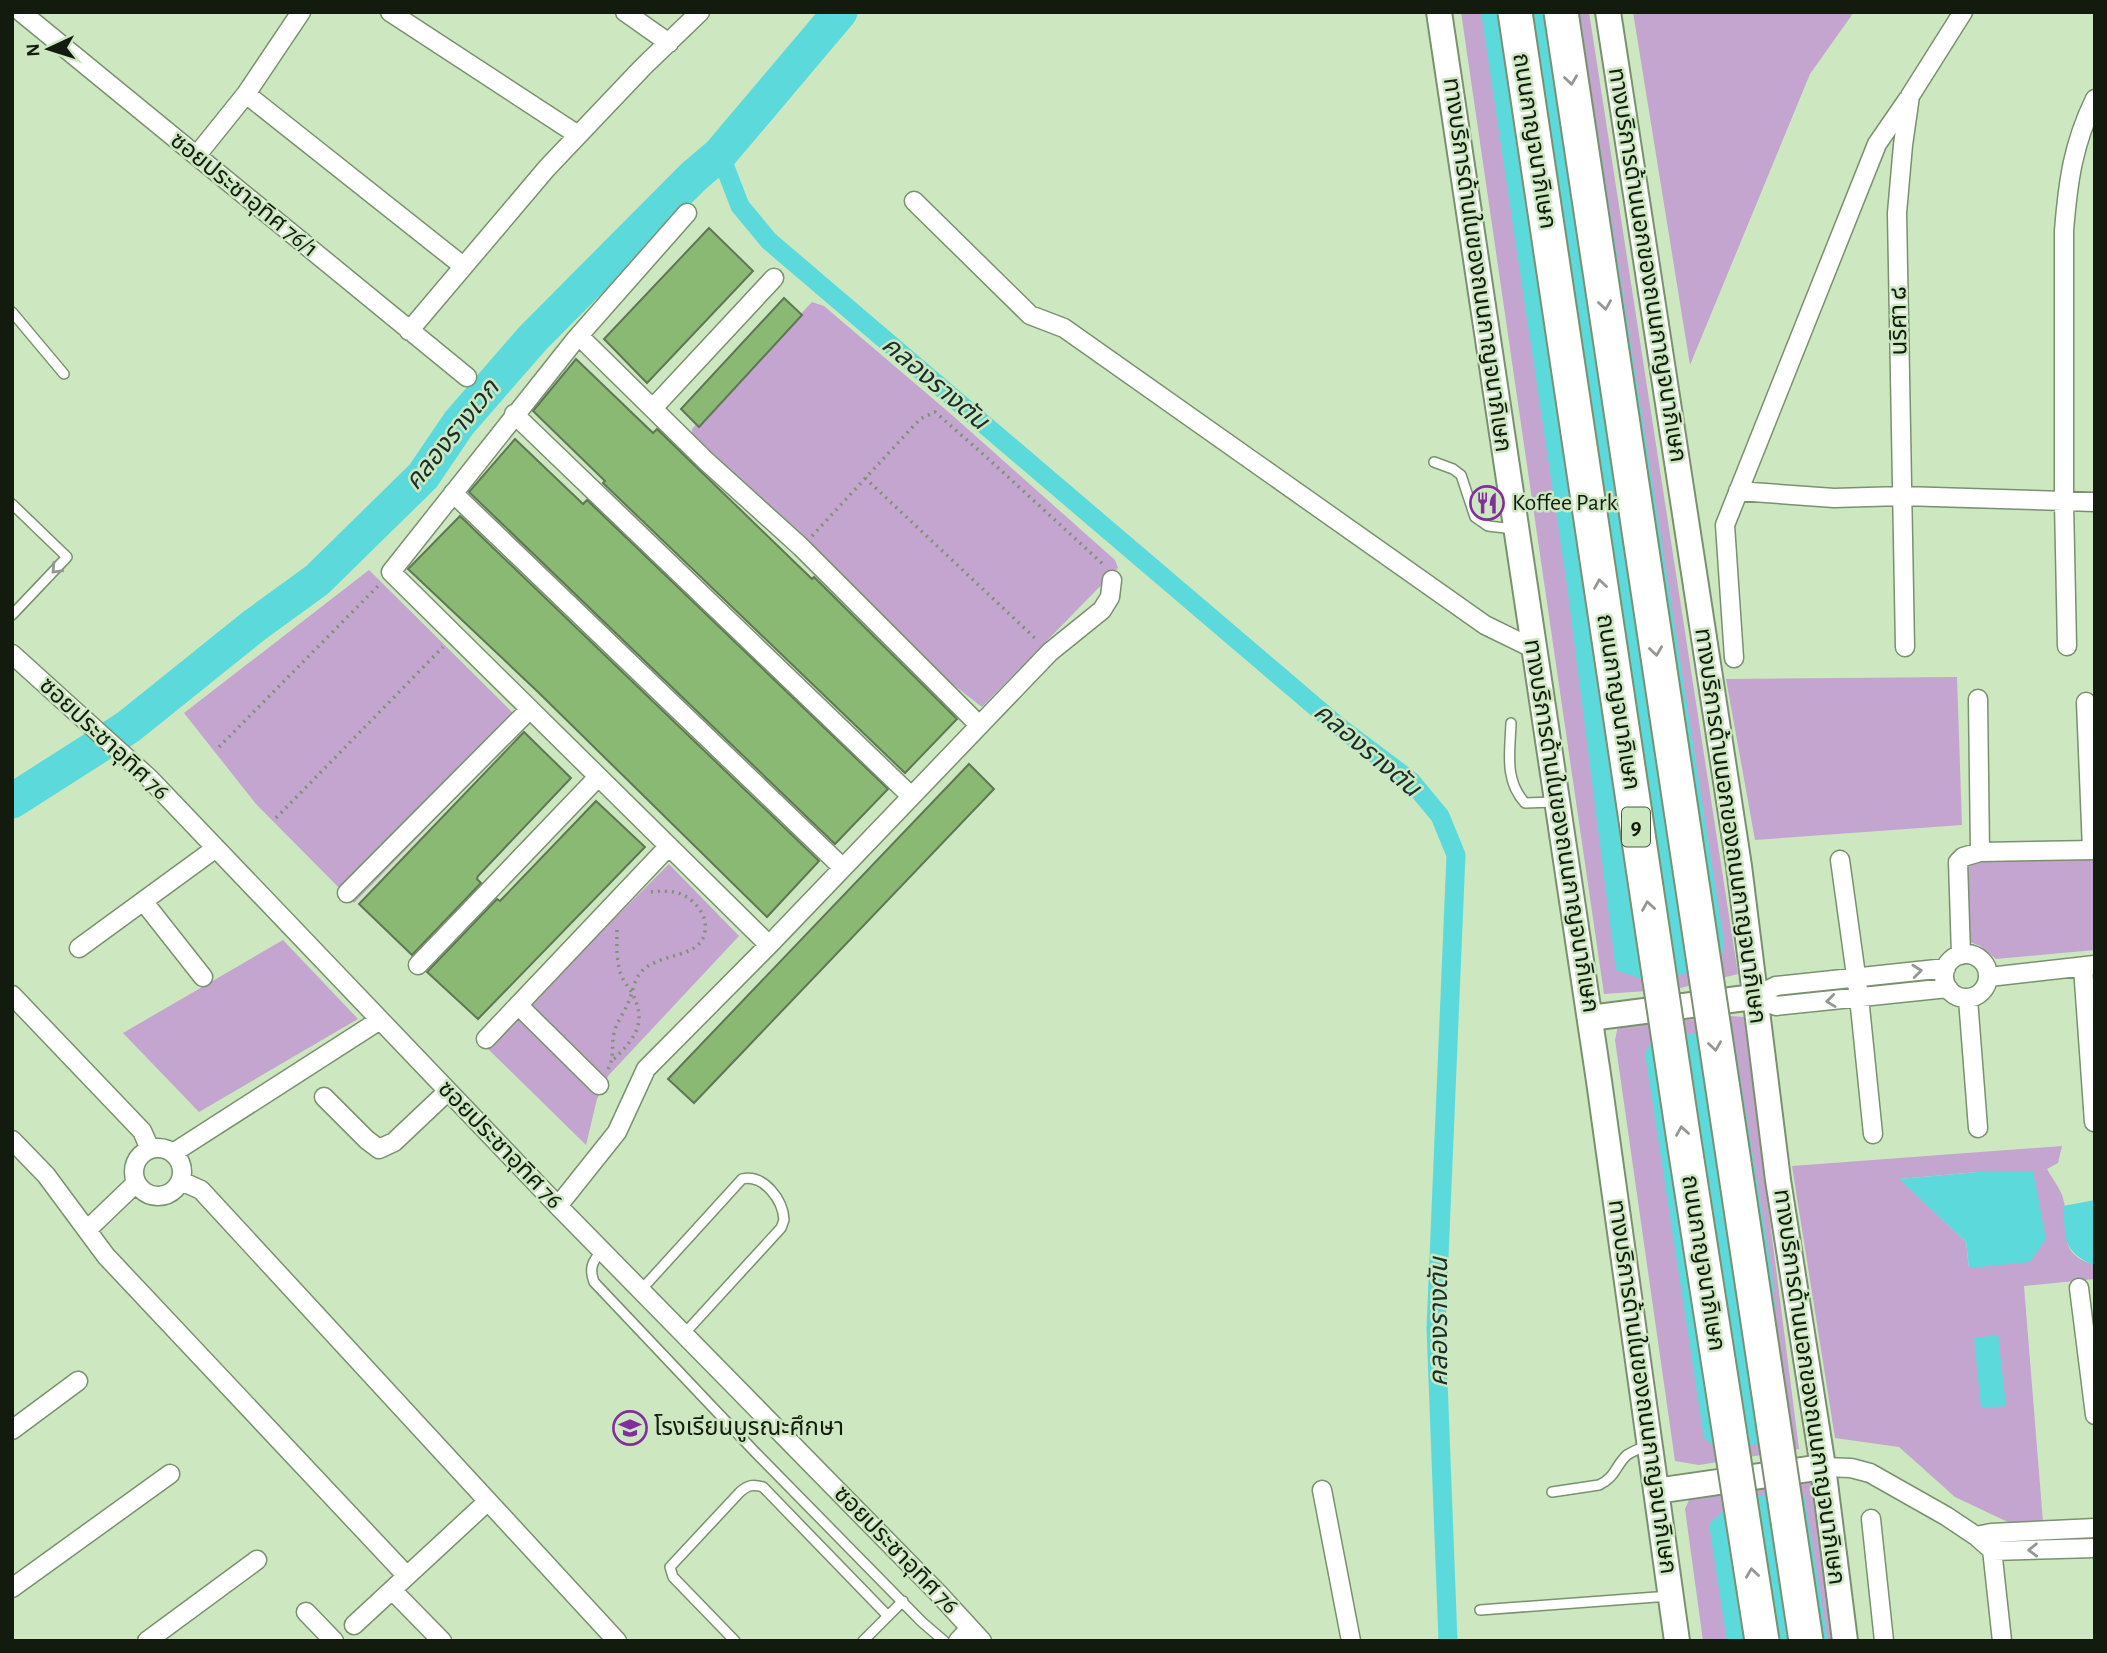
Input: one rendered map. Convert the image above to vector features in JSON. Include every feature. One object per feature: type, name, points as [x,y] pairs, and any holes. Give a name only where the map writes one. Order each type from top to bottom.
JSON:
[{"type":"highway","name":"ถนนกาญจนาภิเษก","points":[[1515,12],[1684,1141],[1762,1641]]},
{"type":"highway","name":"ถนนกาญจนาภิเษก","points":[[1561,12],[1806,1641]]},
{"type":"main road","name":"ทางบริการด้านในของถนนกาญจนาภิเษก","points":[[1439,12],[1590,1018],[1677,1641]]},
{"type":"main road","name":"ทางบริการด้านนอกของถนนกาญจนาภิเษก","points":[[1608,12],[1739,866],[1782,1204],[1823,1467],[1845,1641]]},
{"type":"main road","points":[[1590,1018],[1754,998]]},
{"type":"main road","points":[[1656,1491],[1823,1467]]},
{"type":"street","name":"ซอยประชาอุทิศ 76/1","points":[[21,12],[467,377]]},
{"type":"street","points":[[197,155],[246,94],[301,12]]},
{"type":"street","points":[[390,12],[578,135]]},
{"type":"street","points":[[625,12],[669,43]]},
{"type":"street","points":[[410,331],[547,168],[700,12]]},
{"type":"street","name":"นริศา ๘","points":[[1905,647],[1898,213],[1903,145],[1910,96],[1964,12]]},
{"type":"street","points":[[246,94],[463,265]]},
{"type":"street","points":[[1734,659],[1725,525],[1877,144],[1910,96]]},
{"type":"street","points":[[2067,646],[2064,231],[2068,187],[2080,129],[2095,99]]},
{"type":"street","points":[[914,201],[1030,315],[1063,328],[1485,625],[1534,649]]},
{"type":"street","points":[[687,213],[514,414],[391,572],[769,945]]},
{"type":"street","points":[[653,408],[774,278]]},
{"type":"street","points":[[579,336],[706,461],[801,547],[979,725]]},
{"type":"street","points":[[514,414],[911,796]]},
{"type":"street","points":[[1738,491],[1834,498],[1902,496],[2095,502]]},
{"type":"street","points":[[453,494],[842,868]]},
{"type":"street","points":[[558,1206],[617,1132],[646,1069],[769,945],[1049,652],[1102,610],[1110,597],[1112,580]]},
{"type":"street","name":"ซอยประชาอุทิศ 76","points":[[12,654],[149,779],[558,1206],[939,1593],[970,1637]]},
{"type":"street","points":[[1978,699],[1980,852]]},
{"type":"street","points":[[1961,955],[1958,862],[1963,857],[1980,852],[2093,850],[2086,702]]},
{"type":"street","points":[[347,893],[530,709]]},
{"type":"street","points":[[418,965],[598,777]]},
{"type":"street","points":[[486,1039],[669,846]]},
{"type":"street","points":[[79,948],[216,849]]},
{"type":"street","points":[[1840,860],[1859,997],[1873,1134]]},
{"type":"street","points":[[143,901],[202,977]]},
{"type":"street","points":[[1975,956],[1981,959],[1989,977],[1984,989],[1968,999],[1956,996],[1948,988],[1945,968],[1955,957],[1975,956]]},
{"type":"street","points":[[1989,977],[2089,966],[2094,1122]]},
{"type":"street","points":[[1754,998],[1776,986],[1945,968]]},
{"type":"street","points":[[1754,998],[1776,1006],[1948,988]]},
{"type":"street","points":[[12,995],[142,1131],[150,1149]]},
{"type":"street","points":[[1968,999],[1978,1128]]},
{"type":"street","points":[[518,1005],[599,1085]]},
{"type":"street","points":[[173,1153],[380,1020]]},
{"type":"street","points":[[324,1097],[379,1149],[394,1142],[448,1091]]},
{"type":"street","points":[[12,1140],[46,1175],[106,1256],[407,1576]]},
{"type":"street","points":[[158,1148],[173,1153],[182,1166],[181,1181],[171,1193],[156,1197],[141,1190],[136,1183],[134,1167],[143,1153],[150,1149],[158,1148]]},
{"type":"street","points":[[181,1181],[201,1190],[617,1641]]},
{"type":"street","points":[[87,1230],[136,1183]]},
{"type":"street","points":[[2079,1288],[2095,1415]]},
{"type":"street","points":[[12,1430],[78,1381]]},
{"type":"street","points":[[1823,1467],[1851,1468],[1870,1473],[1987,1540],[2095,1548]]},
{"type":"street","points":[[12,1588],[170,1474]]},
{"type":"street","points":[[1322,1490],[1351,1641]]},
{"type":"street","points":[[354,1625],[488,1501]]},
{"type":"street","points":[[1871,1519],[1884,1641]]},
{"type":"street","points":[[1987,1540],[2095,1528]]},
{"type":"street","points":[[1987,1540],[2003,1641]]},
{"type":"street","points":[[147,1641],[257,1560]]},
{"type":"street","points":[[392,1590],[442,1641]]},
{"type":"street","points":[[306,1612],[334,1641]]},
{"type":"lane","points":[[12,312],[64,373]]},
{"type":"lane","points":[[1434,462],[1461,475],[1475,517],[1488,526],[1516,529]]},
{"type":"lane","points":[[12,504],[67,556],[12,615]]},
{"type":"lane","points":[[1511,723],[1509,776],[1517,794],[1525,803],[1557,802]]},
{"type":"lane","points":[[641,1290],[742,1179],[751,1177],[761,1180],[779,1202],[784,1220],[781,1228],[684,1334]]},
{"type":"lane","points":[[602,1251],[595,1257],[592,1265],[594,1282],[755,1452],[944,1641]]},
{"type":"lane","points":[[1552,1492],[1599,1485],[1612,1477],[1626,1456],[1650,1445]]},
{"type":"lane","points":[[735,1641],[673,1577],[670,1567],[740,1492],[755,1484],[763,1487],[888,1616]]},
{"type":"lane","points":[[1480,1610],[1671,1596]]},
{"type":"lane","points":[[863,1641],[903,1601]]},
{"type":"path","points":[[801,547],[920,419],[935,412],[1108,569],[1112,580]]},
{"type":"path","points":[[865,478],[1049,652]]},
{"type":"path","points":[[219,747],[391,572]]},
{"type":"path","points":[[276,818],[454,635]]},
{"type":"path","points":[[614,1059],[614,1032],[637,977],[647,964],[688,952],[699,943],[706,931],[705,915],[688,898],[669,890],[646,892]]},
{"type":"path","points":[[599,1085],[614,1059],[631,1042],[639,1027],[640,1012],[632,992],[620,975],[618,927],[624,917]]},
{"type":"shaded area","points":[[1461,12],[1589,12],[1738,974],[1676,989],[1604,994]]},
{"type":"shaded area","points":[[1633,12],[1854,12],[1810,74],[1690,365]]},
{"type":"shaded area","points":[[812,302],[824,306],[1115,560],[1118,568],[982,707],[951,683],[691,441],[692,429]]},
{"type":"shaded area","points":[[369,570],[526,726],[354,903],[256,804],[184,713]]},
{"type":"shaded area","points":[[1957,677],[1962,825],[1755,840],[1726,679]]},
{"type":"shaded area","points":[[2095,858],[2095,950],[1996,959],[1980,946],[1965,940],[1964,872],[1970,862],[1990,859]]},
{"type":"shaded area","points":[[669,864],[739,936],[608,1076],[597,1099],[586,1145],[486,1047]]},
{"type":"shaded area","points":[[283,940],[358,1019],[199,1112],[123,1033]]},
{"type":"shaded area","points":[[1744,1017],[1799,1449],[1699,1465],[1675,1461],[1615,1040],[1618,1026]]},
{"type":"shaded area","points":[[2062,1146],[2058,1163],[2047,1169],[2063,1198],[2069,1246],[2082,1260],[2095,1265],[2095,1279],[2024,1286],[2043,1522],[2010,1523],[1955,1497],[1899,1447],[1835,1438],[1792,1166]],"holes":[[[1978,1172],[1996,1173],[1969,1268],[1966,1242],[1900,1179]]]},
{"type":"shaded area","points":[[1814,1478],[1837,1641],[1703,1641],[1685,1509],[1689,1500],[1701,1494]]},
{"type":"water","points":[[1481,12],[1579,12],[1724,942],[1721,964],[1679,975],[1641,979],[1616,970],[1567,585]]},
{"type":"water","points":[[1699,1033],[1735,1045],[1772,1274],[1787,1436],[1748,1446],[1715,1447],[1704,1438],[1645,1053],[1654,1038]]},
{"type":"water","points":[[2033,1171],[2046,1239],[2030,1262],[1969,1268],[1966,1242],[1899,1179],[1978,1172]]},
{"type":"water","points":[[2095,1200],[2093,1265],[2070,1248],[2065,1235],[2063,1206]]},
{"type":"water","points":[[1998,1335],[2006,1406],[1981,1408],[1974,1338]]},
{"type":"water","points":[[1804,1494],[1828,1641],[1727,1641],[1709,1524],[1731,1504],[1762,1495]]},
{"type":"building","points":[[709,228],[753,271],[647,383],[604,339]]},
{"type":"building","points":[[784,298],[802,315],[699,427],[681,409]]},
{"type":"building","points":[[576,359],[653,433],[657,429],[812,579],[814,577],[957,719],[905,773],[603,483],[605,481],[533,411]]},
{"type":"building","points":[[515,439],[583,504],[587,500],[888,789],[835,844],[469,492]]},
{"type":"building","points":[[460,516],[819,861],[767,917],[537,691],[408,569]]},
{"type":"building","points":[[524,732],[571,778],[478,876],[477,879],[481,883],[412,955],[359,904]]},
{"type":"building","points":[[969,764],[994,789],[694,1103],[668,1079]]},
{"type":"building","points":[[596,801],[645,847],[478,1019],[427,972]]},
{"type":"waterway","name":"คลองรางเวก","points":[[12,801],[128,727],[255,625],[317,580],[423,476],[459,423],[533,338],[694,176],[720,154],[840,12]]},
{"type":"waterway","name":"คลองรางตัน","points":[[720,154],[740,206],[769,241],[1338,726],[1411,781],[1440,816],[1456,855],[1436,1328],[1448,1641]]},
{"type":"place","name":"Koffee Park","points":[[1487,503]]},
{"type":"place","name":"โรงเรียนบูรณะศึกษา","points":[[630,1428]]}]
